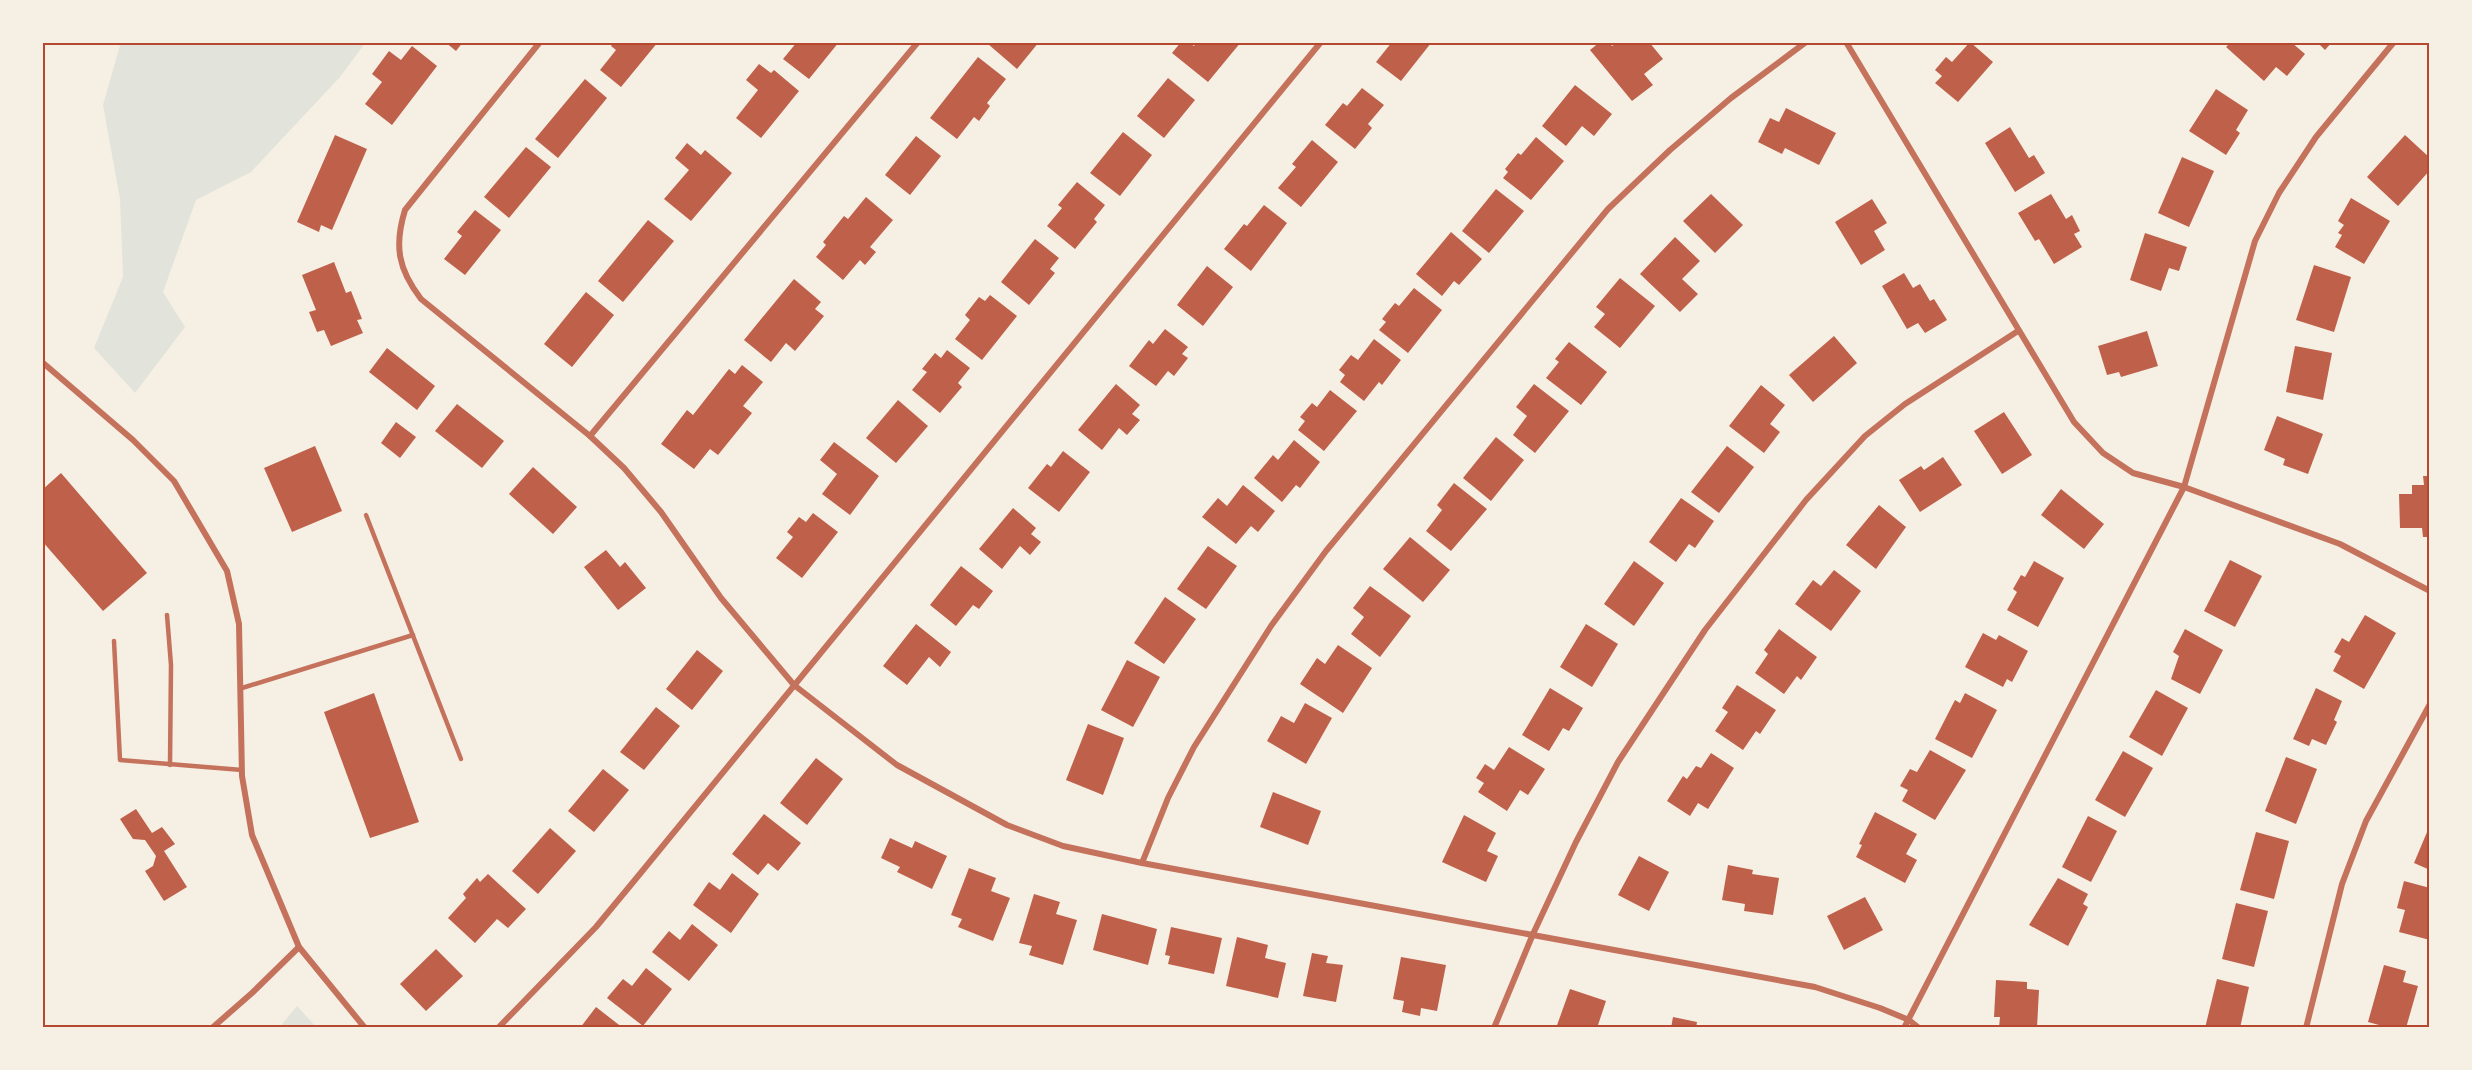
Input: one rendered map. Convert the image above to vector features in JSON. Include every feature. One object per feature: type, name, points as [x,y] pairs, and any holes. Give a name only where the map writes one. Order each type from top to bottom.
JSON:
[{"type":"street","points":[[540,42],[405,210],[399,232],[400,258],[405,278],[421,299],[590,436],[624,468],[661,512],[721,598],[794,686],[897,765],[961,802],[1007,825],[1063,846],[1355,904],[1533,934],[1815,987],[1880,1008],[1908,1020],[1919,1028]]},
{"type":"street","points":[[590,436],[918,42]]},
{"type":"street","points":[[498,1028],[596,927],[1321,42]]},
{"type":"street","points":[[1142,863],[1168,798],[1194,747],[1271,626],[1334,542],[1608,209],[1670,150],[1731,98],[1806,42]]},
{"type":"street","points":[[1846,42],[2074,422],[2103,453],[2133,473],[2184,487],[2340,544],[2430,591]]},
{"type":"street","points":[[1904,1028],[2184,487],[2255,241],[2279,193],[2316,137],[2394,42]]},
{"type":"street","points":[[1494,1028],[1575,842],[1618,762],[1706,630],[1806,500],[1865,436],[1897,410],[2018,331]]},
{"type":"street","points":[[42,362],[133,440],[174,482],[227,571],[239,624],[242,770],[252,835],[298,947],[365,1028]]},
{"type":"street","points":[[2306,1028],[2342,884],[2366,821],[2430,704]]},
{"type":"street","points":[[212,1028],[252,993],[298,947]]},
{"type":"lane","points":[[366,515],[461,759]]},
{"type":"lane","points":[[166,615],[171,665],[170,765]]},
{"type":"lane","points":[[242,688],[412,635]]},
{"type":"lane","points":[[114,641],[120,760],[242,770]]},
{"type":"shaded area","points":[[121,42],[366,42],[340,77],[251,172],[196,200],[163,292],[185,327],[135,393],[94,348],[123,277],[120,199],[103,105]]},
{"type":"shaded area","points":[[297,1006],[317,1028],[279,1028]]},
{"type":"building","points":[[445,42],[463,42],[456,51]]},
{"type":"building","points":[[614,42],[658,42],[621,87],[600,70],[616,50],[611,46]]},
{"type":"building","points":[[797,42],[839,42],[809,79],[783,59]]},
{"type":"building","points":[[989,42],[1039,42],[1017,69],[988,44]]},
{"type":"building","points":[[1181,42],[1188,42],[1194,46],[1197,42],[1241,42],[1208,82],[1172,53]]},
{"type":"building","points":[[1392,42],[1431,43],[1401,81],[1376,62]]},
{"type":"building","points":[[1600,42],[1609,42],[1612,46],[1618,42],[1649,42],[1663,59],[1644,74],[1653,85],[1632,101],[1590,50]]},
{"type":"building","points":[[1970,42],[1993,62],[1958,102],[1935,83],[1942,76],[1935,70],[1946,57],[1952,62]]},
{"type":"building","points":[[2231,42],[2291,42],[2305,54],[2287,76],[2276,67],[2264,81],[2226,47]]},
{"type":"building","points":[[2317,42],[2332,42],[2325,50]]},
{"type":"building","points":[[412,46],[437,66],[392,125],[365,104],[382,82],[372,74],[389,51],[401,60]]},
{"type":"building","points":[[978,57],[1006,79],[987,103],[990,106],[979,121],[974,117],[957,139],[930,118]]},
{"type":"building","points":[[759,64],[771,73],[774,70],[799,91],[761,138],[736,118],[758,90],[746,80]]},
{"type":"building","points":[[1168,78],[1195,100],[1164,138],[1137,116]]},
{"type":"building","points":[[585,79],[607,98],[558,158],[535,139]]},
{"type":"building","points":[[1575,85],[1612,114],[1594,136],[1582,126],[1566,146],[1542,126]]},
{"type":"building","points":[[1362,88],[1384,105],[1368,124],[1372,128],[1355,149],[1325,125],[1343,103],[1347,106]]},
{"type":"building","points":[[2216,89],[2248,110],[2236,130],[2240,133],[2226,155],[2189,131]]},
{"type":"building","points":[[1786,108],[1836,133],[1819,165],[1785,148],[1782,154],[1758,142],[1770,118],[1779,122]]},
{"type":"building","points":[[2010,127],[2029,158],[2034,155],[2045,173],[2015,192],[1985,143]]},
{"type":"building","points":[[1123,132],[1152,155],[1120,196],[1090,173]]},
{"type":"building","points":[[335,135],[367,149],[332,230],[321,225],[319,232],[297,222]]},
{"type":"building","points":[[2405,135],[2430,158],[2430,170],[2398,206],[2367,177]]},
{"type":"building","points":[[916,136],[941,156],[910,195],[885,175]]},
{"type":"building","points":[[1536,137],[1564,161],[1531,200],[1503,178],[1508,172],[1505,169]]},
{"type":"building","points":[[1312,140],[1338,162],[1301,207],[1278,188],[1296,167],[1292,164]]},
{"type":"building","points":[[687,143],[701,155],[705,150],[732,173],[691,221],[664,199],[689,170],[675,158]]},
{"type":"building","points":[[526,147],[551,167],[509,218],[484,197]]},
{"type":"building","points":[[2182,157],[2214,171],[2189,227],[2158,213]]},
{"type":"building","points":[[1077,182],[1105,205],[1094,219],[1097,222],[1075,249],[1047,226],[1062,208],[1058,205]]},
{"type":"building","points":[[1496,189],[1524,211],[1489,253],[1462,231]]},
{"type":"building","points":[[1711,194],[1743,225],[1715,253],[1683,221]]},
{"type":"building","points":[[2051,194],[2066,219],[2072,215],[2080,231],[2074,234],[2082,247],[2054,264],[2039,239],[2035,241],[2018,213]]},
{"type":"building","points":[[866,197],[893,220],[870,247],[876,252],[865,265],[860,260],[843,280],[816,257],[826,245],[823,242],[844,216],[848,219]]},
{"type":"building","points":[[2351,198],[2390,221],[2364,264],[2335,247],[2342,235],[2338,233],[2344,225],[2338,221]]},
{"type":"building","points":[[1872,199],[1887,223],[1874,231],[1885,250],[1861,265],[1835,222]]},
{"type":"building","points":[[1264,205],[1287,223],[1251,271],[1224,249],[1244,224],[1247,226]]},
{"type":"building","points":[[475,210],[501,230],[465,275],[444,259],[462,236],[457,232]]},
{"type":"building","points":[[648,220],[674,241],[623,302],[598,281]]},
{"type":"building","points":[[1451,232],[1482,259],[1459,285],[1454,281],[1442,296],[1416,274]]},
{"type":"building","points":[[2145,233],[2187,247],[2179,271],[2169,268],[2161,291],[2130,280]]},
{"type":"building","points":[[1675,237],[1700,261],[1682,279],[1698,294],[1680,312],[1640,274]]},
{"type":"building","points":[[1035,239],[1059,258],[1050,269],[1055,273],[1029,305],[1001,282]]},
{"type":"building","points":[[334,262],[346,293],[351,291],[362,319],[357,320],[363,333],[331,346],[324,330],[317,332],[309,312],[316,310],[302,275]]},
{"type":"building","points":[[2314,265],[2351,277],[2334,332],[2296,320]]},
{"type":"building","points":[[1207,266],[1233,287],[1203,326],[1177,305]]},
{"type":"building","points":[[1904,273],[1913,288],[1920,284],[1930,301],[1934,299],[1947,320],[1925,333],[1918,323],[1907,329],[1882,286]]},
{"type":"building","points":[[1620,278],[1655,306],[1620,348],[1594,327],[1605,314],[1596,307]]},
{"type":"building","points":[[794,279],[821,302],[815,309],[824,316],[795,351],[786,343],[771,362],[744,340]]},
{"type":"building","points":[[1414,288],[1442,310],[1408,353],[1379,330],[1386,322],[1382,319],[1395,303],[1399,306]]},
{"type":"building","points":[[586,292],[614,315],[572,367],[544,344]]},
{"type":"building","points":[[990,295],[1017,316],[982,360],[955,339],[970,320],[965,315],[979,297],[985,301]]},
{"type":"building","points":[[1165,329],[1188,347],[1182,354],[1188,358],[1174,376],[1168,371],[1156,386],[1129,366],[1149,340],[1153,344]]},
{"type":"building","points":[[2147,331],[2158,366],[2121,377],[2119,372],[2107,375],[2098,346]]},
{"type":"building","points":[[1834,336],[1857,363],[1813,402],[1789,375]]},
{"type":"building","points":[[1374,339],[1401,360],[1382,385],[1379,382],[1364,401],[1340,382],[1345,375],[1339,370],[1351,355],[1358,360]]},
{"type":"building","points":[[1569,342],[1607,372],[1581,405],[1546,378],[1559,362],[1555,359]]},
{"type":"building","points":[[2295,346],[2332,353],[2323,400],[2286,392]]},
{"type":"building","points":[[387,348],[435,386],[417,410],[369,372]]},
{"type":"building","points":[[947,350],[970,368],[958,383],[962,387],[940,413],[912,390],[927,372],[922,369],[935,353],[941,358]]},
{"type":"building","points":[[742,365],[763,382],[743,406],[752,413],[718,455],[710,449],[694,469],[661,444],[687,410],[693,415],[729,369],[735,374]]},
{"type":"building","points":[[1116,384],[1140,405],[1132,414],[1140,420],[1127,435],[1119,428],[1102,450],[1078,430]]},
{"type":"building","points":[[1534,384],[1569,411],[1535,453],[1513,435],[1527,416],[1516,407]]},
{"type":"building","points":[[1761,385],[1785,405],[1770,424],[1780,432],[1764,453],[1729,426]]},
{"type":"building","points":[[1330,390],[1357,411],[1324,451],[1298,430],[1305,421],[1300,417],[1312,403],[1317,407]]},
{"type":"building","points":[[898,400],[928,426],[896,463],[866,438]]},
{"type":"building","points":[[457,404],[504,441],[482,468],[435,431]]},
{"type":"building","points":[[2004,412],[2032,455],[2002,474],[1974,431]]},
{"type":"building","points":[[2277,416],[2323,434],[2308,474],[2283,465],[2285,459],[2264,450]]},
{"type":"building","points":[[396,422],[416,437],[400,458],[381,443]]},
{"type":"building","points":[[1496,437],[1524,460],[1491,501],[1463,478]]},
{"type":"building","points":[[1294,440],[1320,462],[1300,488],[1296,485],[1282,502],[1254,478],[1273,455],[1278,460]]},
{"type":"building","points":[[834,442],[879,476],[850,515],[822,494],[837,474],[820,460]]},
{"type":"building","points":[[315,446],[342,511],[292,532],[264,468]]},
{"type":"building","points":[[1727,446],[1754,467],[1719,513],[1691,492]]},
{"type":"building","points":[[1063,451],[1090,472],[1059,512],[1028,488],[1047,464],[1051,467]]},
{"type":"building","points":[[1943,457],[1962,485],[1920,512],[1899,480],[1921,466],[1924,470]]},
{"type":"building","points":[[533,467],[577,507],[553,534],[509,494]]},
{"type":"building","points":[[61,473],[147,573],[103,611],[42,541],[42,490]]},
{"type":"building","points":[[2423,476],[2430,476],[2430,537],[2423,537],[2422,528],[2400,528],[2399,494],[2412,494],[2412,485],[2424,485]]},
{"type":"building","points":[[1454,483],[1487,509],[1451,551],[1426,531],[1442,510],[1437,505]]},
{"type":"building","points":[[1243,485],[1275,511],[1258,532],[1251,526],[1236,544],[1202,517],[1218,498],[1227,506]]},
{"type":"building","points":[[2061,489],[2104,524],[2084,549],[2041,515]]},
{"type":"building","points":[[1681,498],[1714,521],[1695,548],[1689,544],[1676,562],[1649,542]]},
{"type":"building","points":[[1879,505],[1906,527],[1876,569],[1846,545]]},
{"type":"building","points":[[1013,508],[1036,528],[1031,534],[1041,542],[1030,555],[1020,546],[1002,569],[979,549]]},
{"type":"building","points":[[813,513],[838,532],[802,578],[776,558],[793,537],[787,532],[799,517],[806,522]]},
{"type":"building","points":[[1410,537],[1450,570],[1423,602],[1383,569]]},
{"type":"building","points":[[1208,546],[1237,566],[1206,609],[1177,589]]},
{"type":"building","points":[[606,550],[620,567],[625,562],[646,588],[618,610],[584,567]]},
{"type":"building","points":[[2230,560],[2262,576],[2235,627],[2204,611]]},
{"type":"building","points":[[1634,561],[1664,583],[1634,626],[1604,604]]},
{"type":"building","points":[[2034,561],[2064,578],[2038,627],[2007,610],[2017,592],[2013,589],[2021,575],[2025,577]]},
{"type":"building","points":[[961,566],[993,591],[979,609],[973,605],[956,626],[930,605]]},
{"type":"building","points":[[1834,570],[1861,591],[1831,631],[1795,604],[1813,580],[1821,586]]},
{"type":"building","points":[[1370,586],[1411,616],[1380,657],[1351,634],[1364,617],[1353,608]]},
{"type":"building","points":[[1165,597],[1196,619],[1164,664],[1134,643]]},
{"type":"building","points":[[2365,615],[2396,633],[2364,689],[2333,671],[2341,656],[2334,652],[2342,638],[2349,642]]},
{"type":"building","points":[[916,624],[951,652],[940,667],[929,657],[907,685],[883,666]]},
{"type":"building","points":[[1586,624],[1618,644],[1592,687],[1560,667]]},
{"type":"building","points":[[1779,629],[1817,657],[1801,680],[1797,676],[1784,694],[1755,673],[1768,654],[1764,650]]},
{"type":"building","points":[[2185,629],[2223,650],[2200,694],[2171,679],[2179,656],[2173,652]]},
{"type":"building","points":[[1983,633],[1996,640],[1999,635],[2028,651],[2012,682],[2007,679],[2003,687],[1965,667]]},
{"type":"building","points":[[1338,645],[1372,668],[1343,713],[1300,684],[1317,658],[1325,664]]},
{"type":"building","points":[[697,650],[723,671],[692,710],[666,689]]},
{"type":"building","points":[[1127,660],[1160,677],[1133,727],[1101,710]]},
{"type":"building","points":[[1737,685],[1776,710],[1760,734],[1756,731],[1743,750],[1715,731],[1728,712],[1722,708]]},
{"type":"building","points":[[1550,688],[1583,708],[1569,731],[1563,728],[1549,751],[1522,735]]},
{"type":"building","points":[[2316,688],[2342,701],[2334,720],[2337,722],[2326,745],[2312,739],[2309,746],[2293,739]]},
{"type":"building","points":[[2156,690],[2188,708],[2162,756],[2129,737]]},
{"type":"building","points":[[374,693],[419,822],[370,838],[324,712]]},
{"type":"building","points":[[1965,693],[1997,710],[1972,758],[1935,739],[1955,700],[1960,703]]},
{"type":"building","points":[[1305,703],[1332,718],[1306,764],[1267,741],[1281,716],[1294,723]]},
{"type":"building","points":[[656,707],[680,726],[644,770],[620,752]]},
{"type":"building","points":[[1088,724],[1124,738],[1103,795],[1066,780]]},
{"type":"building","points":[[1509,747],[1545,769],[1528,795],[1520,790],[1507,811],[1478,792],[1484,783],[1476,778],[1485,764],[1494,770]]},
{"type":"building","points":[[1930,750],[1966,770],[1935,820],[1902,801],[1908,790],[1900,786],[1910,769],[1917,772]]},
{"type":"building","points":[[2123,751],[2153,768],[2125,817],[2095,800]]},
{"type":"building","points":[[1711,753],[1734,768],[1708,809],[1698,803],[1690,816],[1667,801],[1683,776],[1687,779],[1696,766],[1701,768]]},
{"type":"building","points":[[2286,757],[2317,769],[2296,824],[2265,811]]},
{"type":"building","points":[[816,758],[843,779],[807,825],[780,803]]},
{"type":"building","points":[[603,769],[629,790],[594,832],[568,811]]},
{"type":"building","points":[[1273,792],[1321,811],[1308,845],[1260,827]]},
{"type":"building","points":[[136,809],[152,833],[162,827],[175,844],[164,851],[187,887],[164,901],[145,871],[153,866],[156,856],[145,840],[133,839],[120,819]]},
{"type":"building","points":[[1875,812],[1917,834],[1906,854],[1917,860],[1905,883],[1856,857],[1862,845],[1859,844]]},
{"type":"building","points":[[764,814],[801,843],[778,871],[768,863],[758,875],[732,854]]},
{"type":"building","points":[[1464,815],[1496,833],[1487,851],[1498,856],[1486,882],[1442,862]]},
{"type":"building","points":[[2088,816],[2117,831],[2091,882],[2062,867]]},
{"type":"building","points":[[2430,825],[2430,870],[2414,863]]},
{"type":"building","points":[[550,828],[576,851],[538,894],[512,871]]},
{"type":"building","points":[[2256,832],[2289,841],[2274,899],[2240,890]]},
{"type":"building","points":[[890,838],[912,848],[915,841],[947,856],[932,889],[897,872],[900,867],[881,858]]},
{"type":"building","points":[[1639,856],[1669,872],[1649,911],[1618,895]]},
{"type":"building","points":[[1728,865],[1753,870],[1752,874],[1779,878],[1773,915],[1744,911],[1745,904],[1722,900]]},
{"type":"building","points":[[969,868],[996,878],[991,891],[1010,898],[993,941],[958,927],[962,919],[951,915]]},
{"type":"building","points":[[732,873],[759,894],[731,933],[693,905],[709,882],[720,890]]},
{"type":"building","points":[[488,874],[526,909],[508,928],[497,919],[475,943],[448,918],[466,898],[463,894],[477,878],[480,882]]},
{"type":"building","points":[[2058,878],[2088,894],[2083,904],[2088,907],[2068,946],[2029,925]]},
{"type":"building","points":[[2404,881],[2430,888],[2430,940],[2399,932],[2405,910],[2397,908]]},
{"type":"building","points":[[1034,894],[1060,902],[1056,914],[1077,920],[1063,965],[1029,955],[1032,946],[1019,943]]},
{"type":"building","points":[[1865,897],[1883,930],[1844,950],[1827,916]]},
{"type":"building","points":[[2236,903],[2268,911],[2254,967],[2222,959]]},
{"type":"building","points":[[1102,914],[1157,929],[1148,965],[1093,950]]},
{"type":"building","points":[[692,924],[718,945],[689,981],[652,952],[669,931],[680,940]]},
{"type":"building","points":[[1171,927],[1222,938],[1214,974],[1168,964],[1170,956],[1165,955]]},
{"type":"building","points":[[1237,937],[1268,945],[1265,958],[1286,963],[1278,998],[1226,986]]},
{"type":"building","points":[[436,949],[463,976],[426,1011],[400,984]]},
{"type":"building","points":[[1312,953],[1328,956],[1326,963],[1343,965],[1336,1002],[1303,996]]},
{"type":"building","points":[[1401,957],[1446,965],[1437,1011],[1421,1008],[1420,1016],[1402,1012],[1404,1001],[1393,999]]},
{"type":"building","points":[[2384,965],[2406,971],[2403,982],[2418,986],[2406,1028],[2390,1028],[2368,1022]]},
{"type":"building","points":[[646,968],[672,989],[643,1026],[607,998],[623,979],[632,986]]},
{"type":"building","points":[[2217,979],[2249,987],[2240,1028],[2205,1028]]},
{"type":"building","points":[[1996,980],[2027,982],[2027,989],[2039,990],[2037,1028],[1999,1028],[2000,1017],[1994,1017]]},
{"type":"building","points":[[1570,989],[1606,1001],[1597,1028],[1556,1028]]},
{"type":"building","points":[[596,1007],[623,1028],[580,1028]]},
{"type":"building","points":[[1673,1017],[1697,1022],[1696,1028],[1671,1028]]}]
